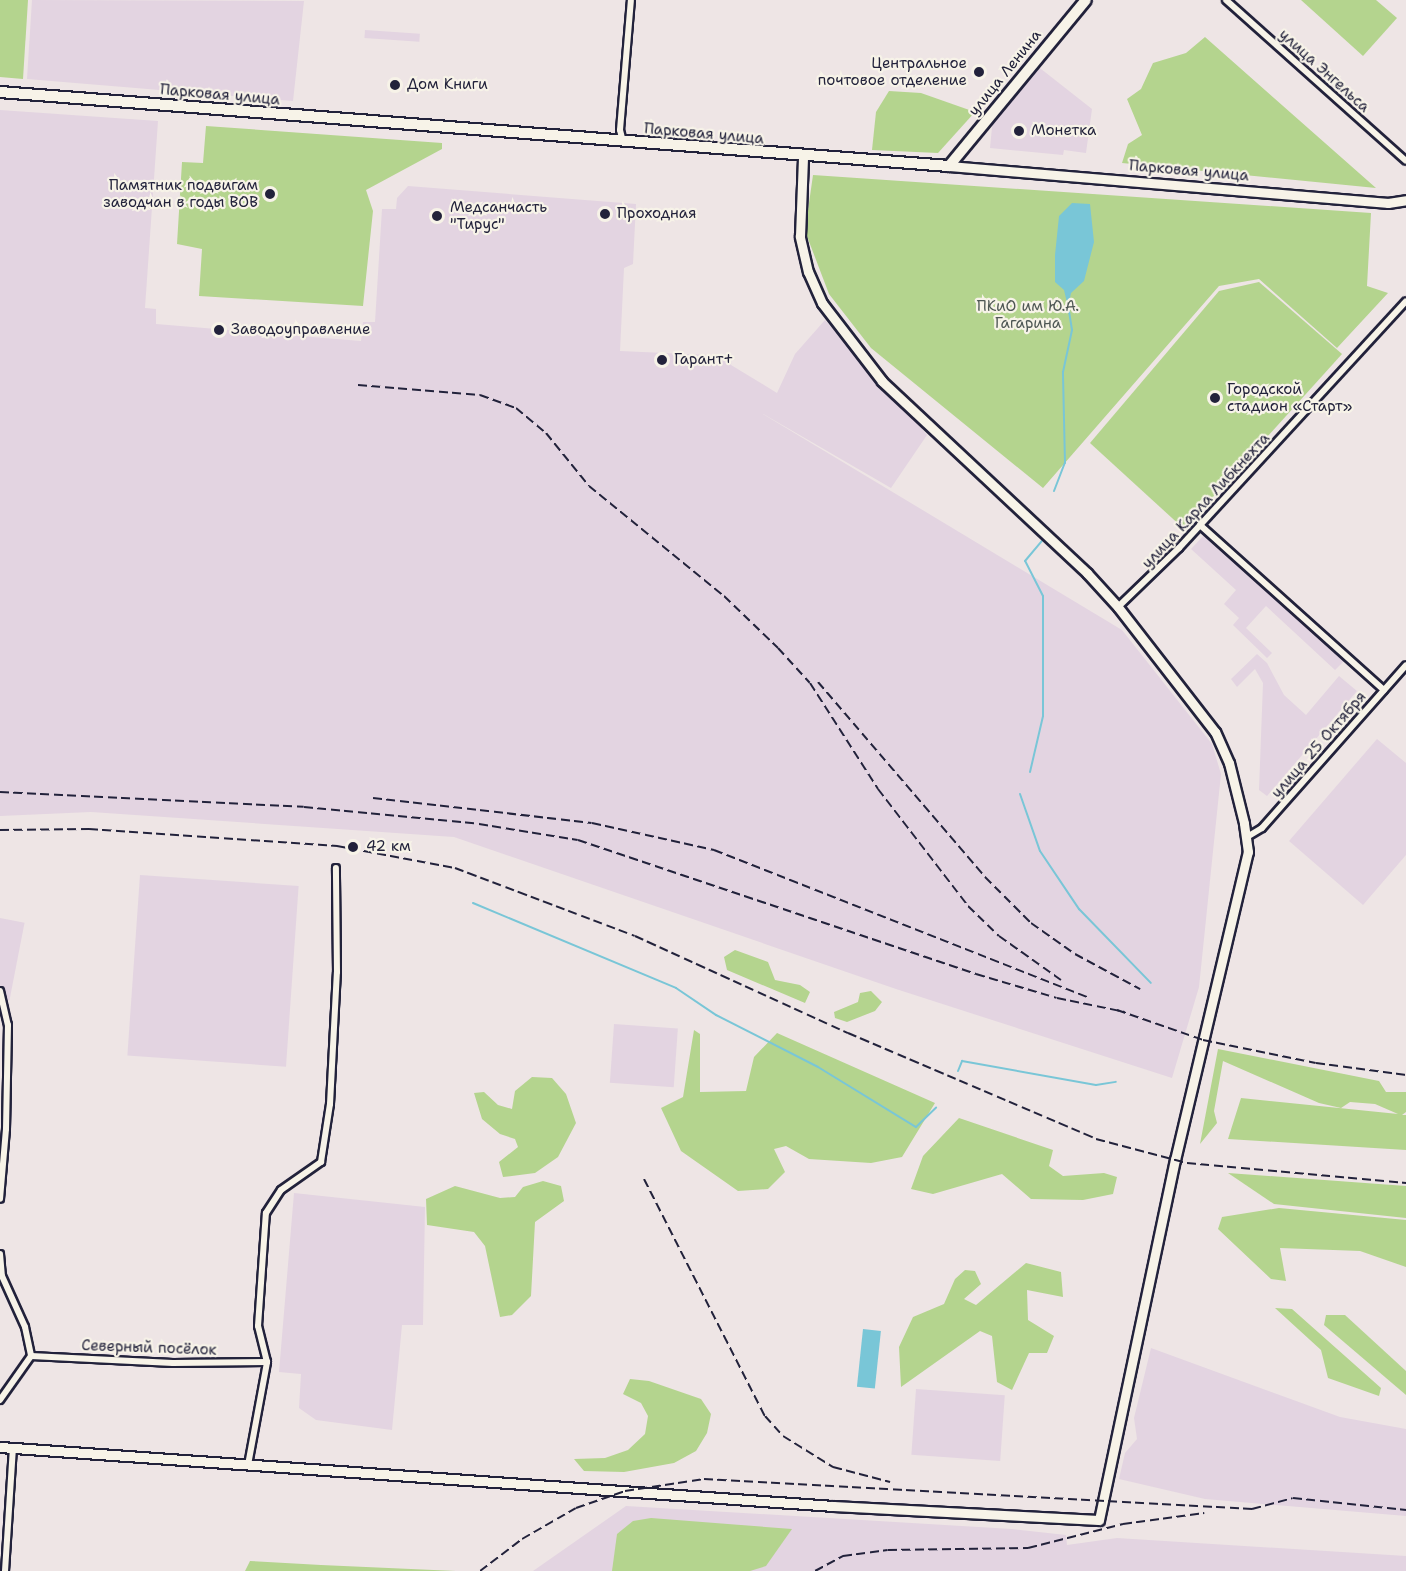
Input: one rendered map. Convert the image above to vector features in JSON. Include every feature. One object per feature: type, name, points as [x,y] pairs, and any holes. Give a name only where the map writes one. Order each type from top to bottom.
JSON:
[{"type":"main road","name":"улица Ленина","points":[[949,166],[1086,0]]},
{"type":"main road","name":"Парковая улица","points":[[0,92],[803,158],[949,166]]},
{"type":"street","points":[[624,143],[620,130],[631,0]]},
{"type":"street","name":"улица Энгельса","points":[[1226,0],[1406,161]]},
{"type":"street","points":[[0,1447],[1099,1520],[1175,1160],[1248,852],[1247,837],[1229,763],[1215,732],[1118,607],[1087,573],[882,381],[822,303],[808,272],[800,236],[803,158]]},
{"type":"street","name":"Парковая улица","points":[[949,166],[1388,203],[1406,200]]},
{"type":"street","name":"улица Карла Либкнехта","points":[[1118,607],[1200,525],[1406,301]]},
{"type":"street","points":[[1200,525],[1384,690]]},
{"type":"street","name":"улица 25 Октября","points":[[1247,837],[1262,828],[1406,665]]},
{"type":"street","points":[[248,1465],[267,1362],[258,1326],[266,1213],[281,1190],[321,1162],[330,1104],[339,900],[336,868]]},
{"type":"street","points":[[0,991],[8,1025],[6,1129],[0,1199]]},
{"type":"street","points":[[0,1254],[2,1276],[25,1327],[31,1356],[0,1400]]},
{"type":"street","name":"Северный посёлок","points":[[31,1356],[173,1363],[267,1362]]},
{"type":"street","points":[[5,1571],[13,1447]]},
{"type":"shaded area","points":[[32,0],[304,1],[293,101],[27,79]]},
{"type":"shaded area","points":[[365,30],[420,34],[419,42],[364,38]]},
{"type":"shaded area","points":[[1036,65],[1092,109],[1086,153],[1064,150],[1063,155],[990,148],[993,117]]},
{"type":"shaded area","points":[[0,110],[158,121],[145,308],[156,309],[156,324],[361,341],[363,322],[375,322],[382,209],[396,209],[397,198],[408,186],[636,204],[633,264],[624,268],[620,351],[732,356],[731,365],[777,393],[795,354],[825,320],[927,435],[891,488],[753,408],[1122,630],[1212,744],[1221,774],[1199,987],[1172,1078],[896,989],[454,837],[91,812],[0,816]]},
{"type":"shaded area","points":[[1206,533],[1344,661],[1335,670],[1266,606],[1246,628],[1272,653],[1267,658],[1233,625],[1239,618],[1224,604],[1236,590],[1191,549]]},
{"type":"shaded area","points":[[1257,654],[1267,663],[1284,695],[1306,715],[1339,676],[1357,691],[1267,796],[1259,790],[1263,683],[1255,669],[1237,687],[1231,679]]},
{"type":"shaded area","points":[[1377,739],[1406,763],[1406,855],[1363,905],[1289,841]]},
{"type":"shaded area","points":[[140,875],[299,886],[286,1067],[127,1056]]},
{"type":"shaded area","points":[[0,918],[25,923],[9,1000],[0,998]]},
{"type":"shaded area","points":[[614,1024],[678,1028],[674,1087],[610,1083]]},
{"type":"shaded area","points":[[294,1193],[425,1207],[423,1325],[402,1325],[392,1430],[316,1420],[299,1408],[301,1374],[279,1372]]},
{"type":"shaded area","points":[[1151,1348],[1340,1417],[1406,1429],[1406,1516],[1205,1499],[1119,1479],[1125,1453],[1137,1439],[1134,1418]]},
{"type":"shaded area","points":[[916,1389],[1005,1395],[1000,1461],[911,1455]]},
{"type":"shaded area","points":[[626,1506],[1012,1529],[1066,1535],[1067,1545],[1117,1538],[1406,1556],[1406,1571],[533,1571]]},
{"type":"green space","points":[[0,0],[28,0],[23,79],[0,77]]},
{"type":"green space","points":[[1301,0],[1376,0],[1397,18],[1363,56]]},
{"type":"green space","points":[[1205,37],[1376,188],[1122,163],[1128,144],[1142,135],[1127,99],[1141,89],[1153,63],[1186,53]]},
{"type":"green space","points":[[889,91],[921,93],[975,112],[938,153],[872,150],[876,112]]},
{"type":"green space","points":[[206,126],[442,143],[442,149],[366,190],[373,211],[363,306],[199,296],[202,249],[177,244],[182,162],[203,163]]},
{"type":"green space","name":"ПКиО им Ю.А. Гагарина","points":[[813,175],[1371,213],[1367,286],[1388,293],[1337,348],[1259,279],[1219,286],[1043,488],[871,348],[829,294],[805,231]]},
{"type":"green space","name":"Городской стадион «Старт»","points":[[1259,282],[1342,354],[1184,529],[1090,443],[1219,291]]},
{"type":"green space","points":[[735,950],[768,962],[775,980],[800,985],[810,992],[805,1003],[727,970],[724,957]]},
{"type":"green space","points":[[871,991],[882,1002],[875,1011],[847,1022],[835,1018],[834,1012],[858,1002],[860,993]]},
{"type":"green space","points":[[694,1030],[700,1034],[700,1092],[746,1091],[754,1057],[777,1033],[935,1103],[902,1157],[871,1163],[809,1159],[786,1146],[774,1149],[785,1172],[768,1189],[738,1191],[681,1151],[661,1108],[683,1097]]},
{"type":"green space","points":[[1218,1049],[1379,1081],[1386,1092],[1406,1092],[1406,1112],[1402,1115],[1406,1115],[1406,1150],[1228,1139],[1241,1098],[1398,1114],[1375,1104],[1350,1102],[1341,1108],[1319,1103],[1223,1061],[1214,1111],[1217,1123],[1200,1144]]},
{"type":"green space","points":[[532,1077],[552,1078],[566,1094],[576,1123],[558,1157],[535,1173],[503,1177],[499,1162],[518,1147],[515,1139],[500,1134],[482,1119],[474,1093],[484,1092],[498,1105],[512,1109],[515,1091]]},
{"type":"green space","points":[[959,1118],[1053,1150],[1049,1166],[1063,1176],[1104,1173],[1117,1177],[1113,1194],[1083,1200],[1031,1199],[1002,1174],[933,1194],[911,1189],[923,1156]]},
{"type":"green space","points":[[1228,1173],[1406,1186],[1406,1218],[1274,1204]]},
{"type":"green space","points":[[543,1181],[561,1186],[564,1201],[535,1222],[531,1296],[512,1315],[500,1317],[485,1246],[474,1232],[427,1225],[426,1199],[455,1186],[500,1198],[515,1197],[523,1187]]},
{"type":"green space","points":[[1279,1208],[1406,1220],[1406,1267],[1360,1251],[1280,1248],[1286,1281],[1271,1279],[1218,1229],[1222,1217]]},
{"type":"green space","points":[[1026,1263],[1061,1272],[1063,1297],[1027,1290],[1028,1320],[1054,1336],[1047,1353],[1029,1353],[1012,1390],[997,1382],[992,1336],[980,1331],[901,1387],[899,1347],[913,1317],[944,1304],[955,1279],[965,1270],[975,1271],[981,1284],[964,1299],[976,1305]]},
{"type":"green space","points":[[1275,1308],[1292,1309],[1381,1388],[1379,1396],[1328,1378],[1321,1350]]},
{"type":"green space","points":[[1326,1315],[1345,1315],[1406,1371],[1406,1395],[1324,1325]]},
{"type":"green space","points":[[630,1379],[649,1381],[701,1399],[711,1414],[707,1433],[696,1451],[674,1463],[624,1472],[584,1471],[574,1459],[605,1458],[628,1450],[645,1434],[648,1416],[641,1403],[623,1394]]},
{"type":"green space","points":[[651,1518],[792,1529],[766,1566],[750,1571],[612,1571],[617,1534],[633,1521]]},
{"type":"green space","points":[[250,1561],[321,1565],[456,1571],[245,1571]]},
{"type":"water","points":[[1072,203],[1090,204],[1094,242],[1084,281],[1071,293],[1068,307],[1064,290],[1055,282],[1055,255],[1059,216]]},
{"type":"water","points":[[863,1329],[881,1331],[875,1389],[857,1387]]},
{"type":"waterway","points":[[1054,491],[1065,463],[1063,372],[1072,330],[1068,305]]},
{"type":"waterway","points":[[1030,772],[1043,716],[1043,596],[1025,561],[1042,541]]},
{"type":"waterway","points":[[1020,794],[1040,851],[1079,909],[1151,983]]},
{"type":"waterway","points":[[473,903],[676,988],[716,1015],[818,1067],[916,1127],[936,1108]]},
{"type":"waterway","points":[[958,1071],[962,1061],[1096,1085],[1116,1082]]},
{"type":"railway","points":[[358,385],[480,395],[516,408],[546,433],[589,486],[724,596],[778,648],[810,683],[878,789],[968,906],[999,936],[1061,980]]},
{"type":"railway","points":[[818,682],[985,877],[1031,923],[1075,954],[1140,989]]},
{"type":"railway","points":[[0,792],[304,807],[479,824],[578,840],[976,974],[1057,998],[1125,1012]]},
{"type":"railway","points":[[373,798],[592,823],[714,850],[1090,998]]},
{"type":"railway","points":[[0,830],[89,829],[337,846],[455,868],[635,936],[848,1033],[1096,1139],[1187,1163],[1406,1183]]},
{"type":"railway","points":[[1117,1010],[1203,1040],[1316,1063],[1406,1075]]},
{"type":"railway","points":[[644,1179],[765,1416],[783,1436],[833,1467],[890,1482]]},
{"type":"railway","points":[[480,1571],[522,1539],[576,1508],[625,1491],[704,1479],[1252,1509],[1293,1498],[1406,1510]]},
{"type":"railway","points":[[815,1571],[843,1556],[888,1550],[1028,1548],[1123,1524],[1204,1513]]},
{"type":"place","name":"Центральное почтовое отделение","points":[[979,72]]},
{"type":"place","name":"Дом Книги","points":[[395,85]]},
{"type":"place","name":"Монетка","points":[[1019,131]]},
{"type":"place","name":"Памятник подвигам заводчан в годы ВОВ","points":[[270,194]]},
{"type":"place","name":"Проходная","points":[[605,214]]},
{"type":"place","name":"Медсанчасть \"Тирус\"","points":[[437,216]]},
{"type":"place","name":"Заводоуправление","points":[[219,330]]},
{"type":"place","name":"Гарант+","points":[[662,360]]},
{"type":"place","name":"Городской стадион «Старт»","points":[[1215,398]]},
{"type":"place","name":"42 км","points":[[353,847]]}]
